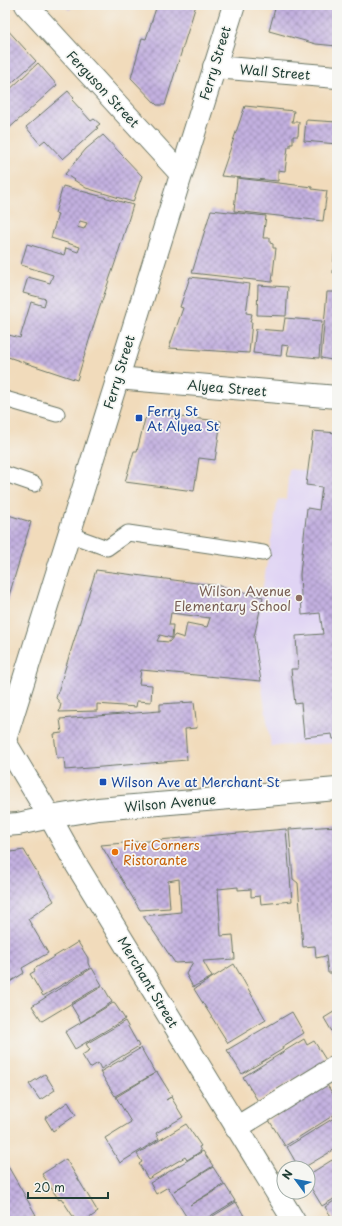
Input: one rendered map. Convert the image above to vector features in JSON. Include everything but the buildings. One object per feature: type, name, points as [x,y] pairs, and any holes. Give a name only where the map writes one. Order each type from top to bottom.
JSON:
[{"type":"street","name":"Ferguson Street","points":[[26,5],[181,174]]},
{"type":"street","name":"Ferry Street","points":[[5,741],[68,534],[234,5]]},
{"type":"street","name":"Wall Street","points":[[214,67],[337,77]]},
{"type":"street","name":"Alyea Street","points":[[117,378],[337,397]]},
{"type":"street","name":"Merchant Street","points":[[5,741],[76,864],[294,1221]]},
{"type":"street","name":"Wilson Avenue","points":[[5,825],[18,824],[98,809],[337,789]]},
{"type":"street","points":[[236,1128],[337,1066]]},
{"type":"lane","points":[[5,399],[57,414]]},
{"type":"lane","points":[[5,474],[34,484]]},
{"type":"lane","points":[[68,534],[107,548],[128,533],[263,553]]},
{"type":"shaded area","name":"Wilson Avenue Elementary School","points":[[337,434],[337,743],[271,746],[254,637],[278,500],[286,499],[289,469],[308,471]]},
{"type":"place","name":"Ferry St At Alyea St","points":[[139,418]]},
{"type":"place","name":"Wilson Avenue Elementary School","points":[[299,598]]},
{"type":"place","name":"Wilson Ave at Merchant St","points":[[103,782]]},
{"type":"place","name":"Five Corners Ristorante","points":[[115,852]]}]
